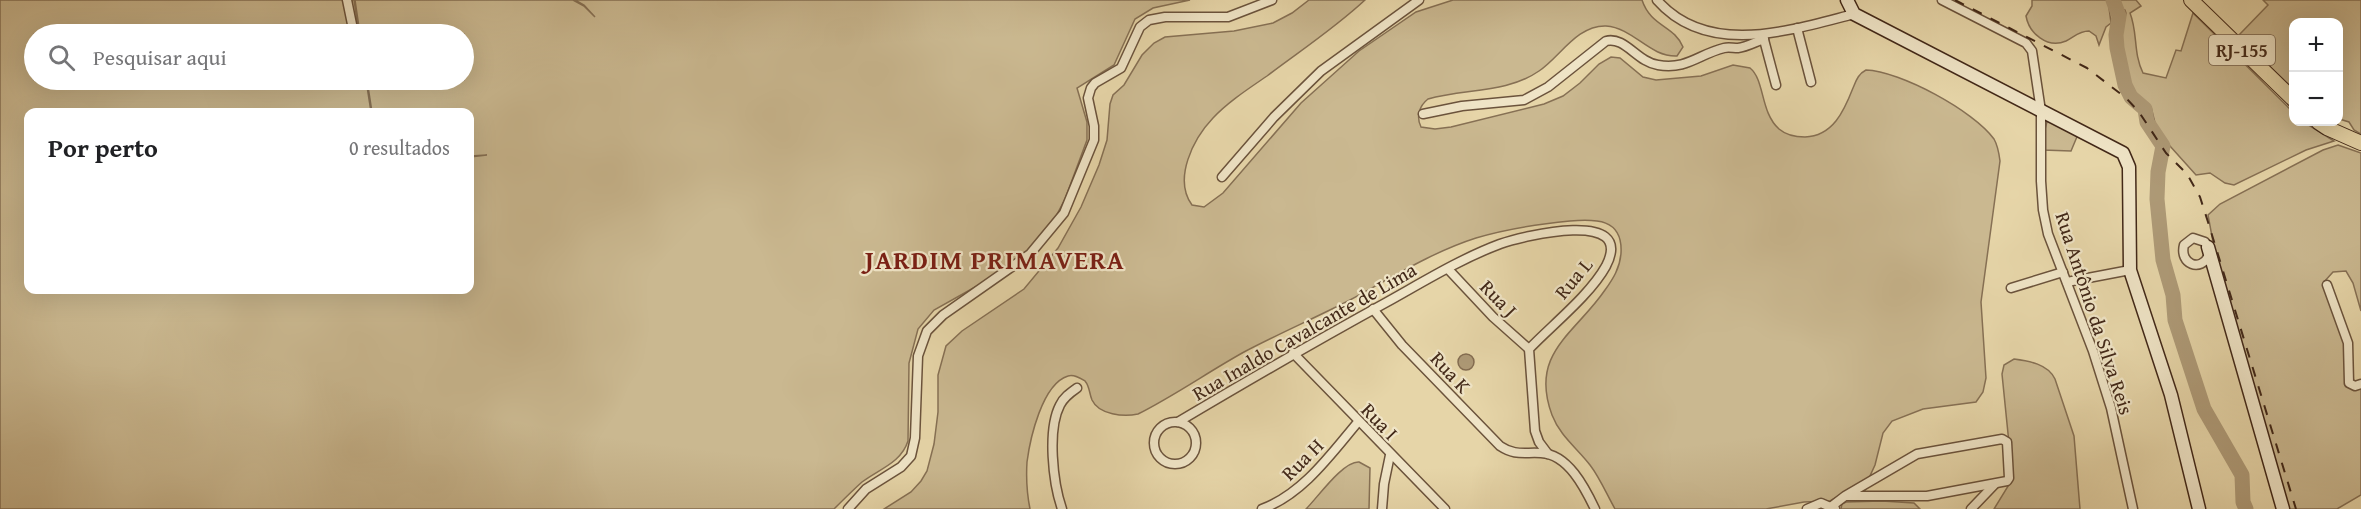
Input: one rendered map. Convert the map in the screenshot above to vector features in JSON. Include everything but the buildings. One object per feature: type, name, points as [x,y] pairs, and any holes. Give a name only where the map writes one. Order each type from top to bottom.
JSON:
[{"type":"main road","name":"RJ-155","points":[[2191,0],[2289,95]]},
{"type":"main road","points":[[2324,126],[2361,143]]},
{"type":"street","points":[[347,0],[352,24]]},
{"type":"street","points":[[848,509],[866,489],[901,467],[911,456],[915,438],[918,356],[927,331],[943,315],[1030,254],[1064,213],[1094,140],[1094,126],[1088,98],[1090,88],[1121,68],[1140,27],[1155,18],[1228,17],[1272,0]]},
{"type":"street","points":[[1222,177],[1274,117],[1314,77],[1419,0]]},
{"type":"street","points":[[1657,0],[1680,19],[1704,29],[1763,37]]},
{"type":"street","points":[[1847,0],[1854,14],[2119,149],[2126,157],[2129,166],[2130,270],[2171,395],[2199,509]]},
{"type":"street","name":"Rua Antônio da Silva Reis","points":[[1942,0],[2030,47],[2041,111],[2040,158],[2043,210],[2048,234],[2093,351],[2111,408],[2133,509]]},
{"type":"street","points":[[1423,114],[1462,106],[1524,100],[1548,87],[1606,41],[1613,39],[1620,41],[1645,61],[1671,66],[1686,65],[1720,49],[1746,46],[1763,37],[1854,14]]},
{"type":"street","points":[[1797,28],[1811,82]]},
{"type":"street","points":[[1763,37],[1776,85]]},
{"type":"street","name":"Rua L","points":[[1448,269],[1500,244],[1533,236],[1588,231],[1606,236],[1611,250],[1601,273],[1568,310],[1528,349]]},
{"type":"street","points":[[2209,251],[2283,509]]},
{"type":"street","name":"Rua Inaldo Cavalcante de Lima","points":[[1178,422],[1191,430],[1195,448],[1186,460],[1171,464],[1159,457],[1154,447],[1156,433],[1164,425],[1178,422],[1293,353],[1448,269]]},
{"type":"street","name":"Rua J","points":[[1448,269],[1493,317],[1528,349]]},
{"type":"street","points":[[2067,282],[2130,270]]},
{"type":"street","points":[[2011,288],[2062,272]]},
{"type":"street","points":[[2327,285],[2348,343],[2349,383],[2355,386],[2361,384]]},
{"type":"street","name":"Rua K","points":[[1373,309],[1402,345],[1500,446],[1510,452],[1525,454]]},
{"type":"street","points":[[1525,454],[1533,445],[1535,431],[1528,349]]},
{"type":"street","name":"Rua I","points":[[1293,353],[1445,509]]},
{"type":"street","points":[[1062,509],[1054,468],[1055,417],[1066,396],[1077,388]]},
{"type":"street","name":"Rua H","points":[[1262,509],[1285,498],[1302,484],[1358,422]]},
{"type":"street","points":[[1535,431],[1539,442],[1548,454],[1570,470],[1595,509]]},
{"type":"street","points":[[1807,509],[1821,503],[1834,508],[1845,496],[1917,454],[2003,440],[2007,442],[2009,478],[2007,481],[1927,496],[1845,496]]},
{"type":"street","points":[[1525,454],[1548,454]]},
{"type":"street","points":[[1382,509],[1390,455]]},
{"type":"street","points":[[1971,509],[1995,484]]},
{"type":"shaded area","points":[[0,0],[354,0],[358,24],[24,24],[24,90],[368,90],[370,108],[24,108],[24,294],[474,294],[474,157],[487,155],[474,156],[474,108],[371,108],[369,90],[474,90],[474,24],[359,24],[355,0],[573,0],[584,6],[595,17],[584,5],[575,0],[1190,0],[1153,8],[1135,19],[1114,65],[1077,88],[1087,122],[1087,140],[1065,199],[1054,220],[1028,251],[977,286],[934,310],[918,329],[909,363],[908,441],[905,449],[889,465],[862,482],[834,509],[0,509]]},
{"type":"shaded area","points":[[1309,0],[1365,0],[1330,30],[1232,101],[1206,127],[1193,148],[1185,172],[1184,183],[1192,205],[1204,207],[1223,193],[1301,103],[1359,51],[1416,12],[1453,0],[1642,0],[1651,16],[1679,40],[1683,47],[1677,56],[1658,52],[1616,28],[1596,27],[1578,36],[1539,71],[1513,84],[1428,99],[1419,112],[1421,127],[1435,129],[1451,127],[1544,104],[1563,96],[1599,64],[1611,57],[1620,58],[1643,77],[1656,80],[1701,76],[1733,65],[1750,68],[1758,80],[1765,105],[1773,122],[1782,131],[1798,137],[1815,136],[1830,127],[1846,105],[1858,78],[1866,70],[1898,77],[1916,85],[1954,105],[1984,128],[1994,139],[1998,150],[2000,161],[1981,302],[1986,378],[1983,392],[1976,402],[1923,409],[1892,421],[1883,433],[1875,465],[1869,478],[1830,501],[1804,502],[1766,509],[1615,509],[1594,470],[1564,436],[1555,422],[1546,394],[1546,376],[1559,346],[1605,290],[1618,268],[1621,253],[1620,241],[1617,233],[1606,223],[1589,220],[1558,222],[1487,235],[1444,250],[1350,300],[1244,352],[1138,414],[1119,415],[1100,409],[1092,400],[1085,381],[1075,376],[1068,376],[1059,381],[1051,390],[1034,427],[1027,462],[1030,509],[884,509],[911,492],[927,471],[934,444],[938,412],[938,375],[946,346],[962,331],[1024,289],[1058,248],[1081,207],[1099,165],[1107,140],[1113,95],[1124,85],[1142,55],[1154,43],[1165,37],[1234,31],[1273,23],[1292,13]]},
{"type":"shaded area","points":[[2032,0],[2108,0],[2111,23],[2106,27],[2099,45],[2096,36],[2089,31],[2079,33],[2066,41],[2052,43],[2040,38],[2028,22],[2026,16],[2032,6]]},
{"type":"shaded area","points":[[2115,0],[2136,0],[2141,6],[2130,13],[2143,73],[2166,78],[2176,50],[2181,51],[2193,13],[2289,108],[2289,126],[2310,126],[2334,141],[2306,150],[2234,185],[2225,183],[2210,173],[2196,175],[2161,136],[2151,107],[2132,92],[2126,81],[2120,41],[2126,13],[2125,10],[2117,7]]},
{"type":"shaded area","points":[[2263,0],[2361,0],[2361,134],[2354,130],[2349,122],[2343,120],[2343,18],[2289,18],[2289,87],[2239,35],[2268,5]]},
{"type":"shaded area","points":[[2048,118],[2079,132],[2071,151],[2043,150]]},
{"type":"shaded area","points":[[2338,145],[2361,153],[2361,311],[2353,283],[2346,271],[2333,272],[2324,282],[2344,339],[2345,382],[2361,387],[2361,495],[2337,509],[2289,509],[2216,258],[2208,215],[2220,204],[2323,150]]},
{"type":"shaded area","points":[[1463,354],[1469,354],[1474,362],[1472,368],[1463,370],[1458,365],[1458,359]]},
{"type":"shaded area","points":[[2014,359],[2032,362],[2043,367],[2055,379],[2074,436],[2080,509],[1994,509],[2010,483],[2012,473],[2002,374],[2004,365]]},
{"type":"shaded area","points":[[1359,462],[1370,468],[1369,509],[1306,509],[1338,473],[1353,463]]},
{"type":"shaded area","points":[[1846,502],[1914,503],[1920,509],[1841,509],[1842,504]]},
{"type":"waterway","points":[[2113,0],[2119,16],[2116,35],[2117,48],[2125,85],[2131,97],[2145,109],[2147,122],[2163,146],[2158,172],[2157,199],[2163,260],[2173,295],[2175,320],[2204,409],[2242,475],[2243,502],[2246,509]]},
{"type":"railway","points":[[1955,0],[2087,68],[2126,98],[2139,112],[2166,153],[2187,174],[2200,197],[2296,509]]},
{"type":"district","name":"JARDIM PRIMAVERA","points":[[995,259]]}]
